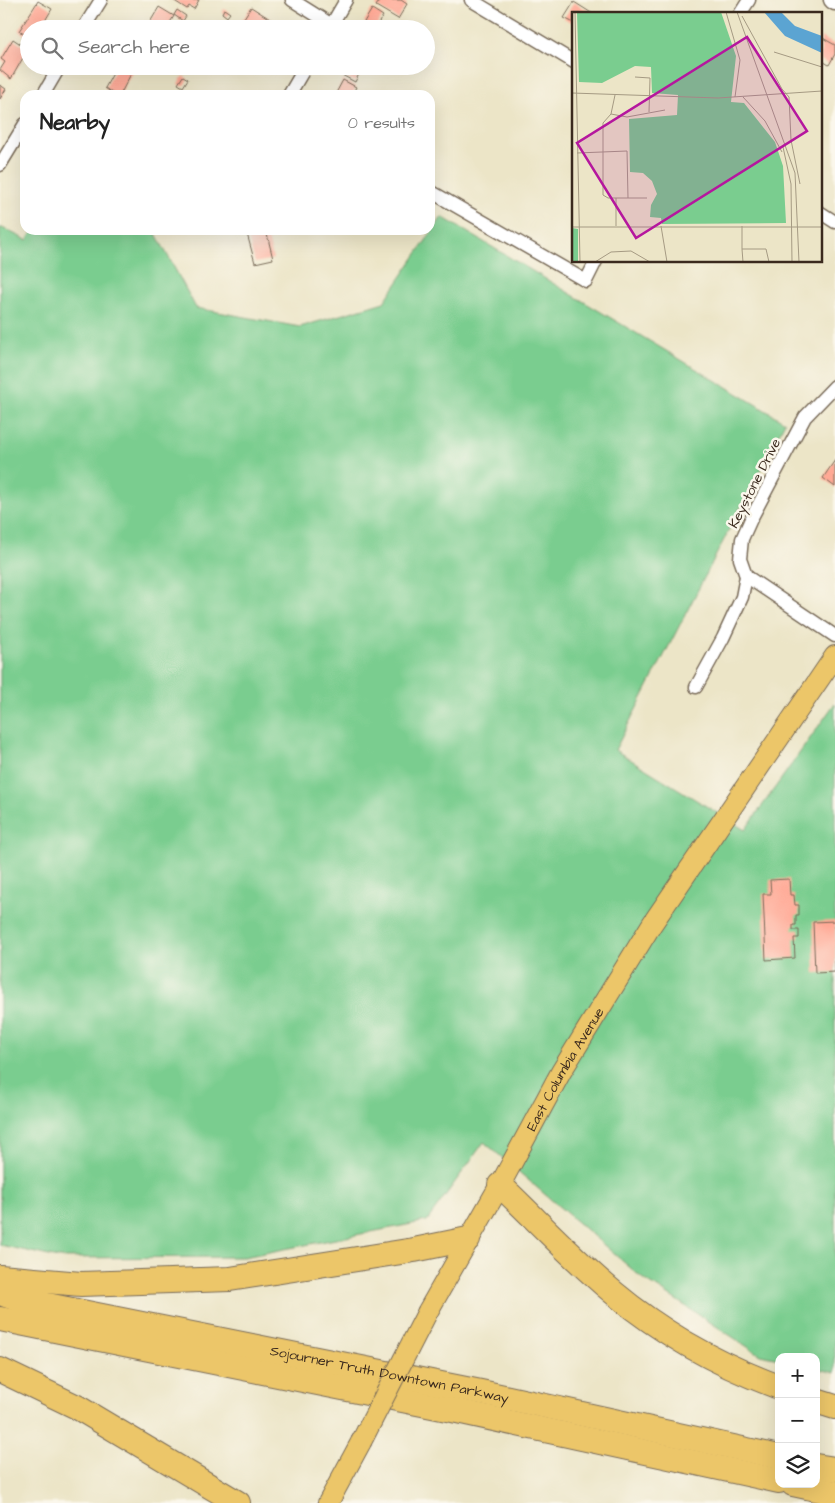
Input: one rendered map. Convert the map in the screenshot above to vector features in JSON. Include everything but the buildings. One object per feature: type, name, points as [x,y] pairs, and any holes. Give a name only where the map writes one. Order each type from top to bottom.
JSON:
[{"type":"highway","points":[[500,1185],[614,1293],[663,1330],[716,1361],[775,1385]]},
{"type":"highway","points":[[0,1277],[82,1284],[230,1279],[414,1250],[468,1239]]},
{"type":"highway","name":"Sojourner Truth Downtown Parkway","points":[[0,1293],[17,1299],[481,1392],[775,1457]]},
{"type":"highway","name":"Sojourner Truth Downtown Parkway","points":[[0,1319],[457,1411],[775,1480]]},
{"type":"highway","points":[[0,1370],[77,1407],[238,1503]]},
{"type":"highway","points":[[820,1402],[835,1407]]},
{"type":"highway","points":[[820,1467],[835,1469]]},
{"type":"highway","points":[[812,1488],[835,1493]]},
{"type":"main road","name":"East Columbia Avenue","points":[[328,1503],[428,1311],[500,1185],[561,1072],[652,924],[835,656]]},
{"type":"street","points":[[89,20],[101,0]]},
{"type":"street","points":[[292,0],[320,20]]},
{"type":"street","points":[[334,20],[346,0]]},
{"type":"street","points":[[471,0],[572,61]]},
{"type":"street","points":[[741,12],[749,0]]},
{"type":"street","points":[[46,90],[55,75]]},
{"type":"street","points":[[292,90],[301,75]]},
{"type":"street","points":[[0,165],[20,132]]},
{"type":"street","points":[[435,194],[586,280],[595,262]]},
{"type":"street","points":[[822,214],[835,222]]},
{"type":"street","name":"Keystone Drive","points":[[696,687],[723,638],[742,596],[746,576],[740,559],[742,539],[751,519],[805,417],[835,386]]},
{"type":"street","points":[[746,576],[835,636]]},
{"type":"green space","points":[[442,217],[785,422],[615,750],[745,830],[835,703],[835,1373],[820,1369],[820,1353],[775,1353],[775,1358],[760,1355],[641,1277],[484,1142],[427,1221],[244,1257],[58,1258],[0,1245],[0,227],[27,240],[30,235],[157,235],[196,308],[300,327],[384,302],[430,235],[435,235],[435,227]]}]
